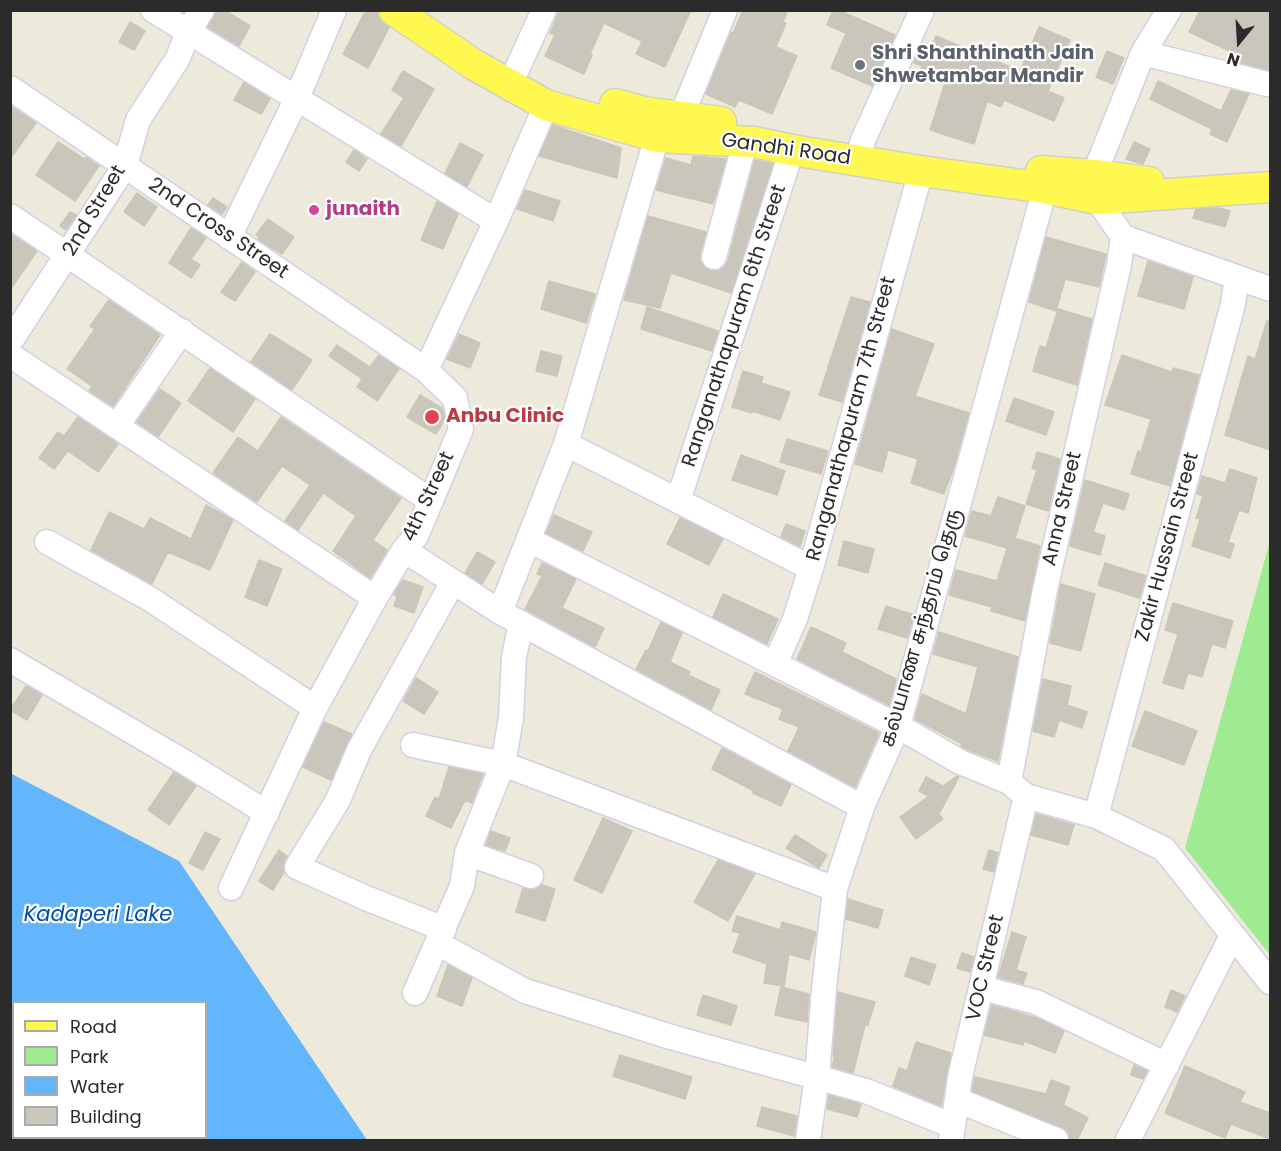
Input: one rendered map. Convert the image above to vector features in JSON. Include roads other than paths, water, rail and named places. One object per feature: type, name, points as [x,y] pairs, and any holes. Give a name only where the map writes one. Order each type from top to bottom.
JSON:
[{"type":"main road","name":"Gandhi Road","points":[[394,10],[473,64],[546,105],[860,150],[1038,171],[1096,187]]},
{"type":"main road","name":"Gandhi Road","points":[[426,10],[517,69],[553,86],[644,112],[667,123],[745,142],[792,150],[860,150],[921,171],[1046,188],[1207,190],[1270,187]]},
{"type":"street","points":[[153,10],[496,221]]},
{"type":"street","name":"2nd Street","points":[[10,342],[125,166],[138,120],[177,58],[188,32],[202,10]]},
{"type":"street","points":[[229,237],[297,98],[334,10]]},
{"type":"street","points":[[517,69],[544,10]]},
{"type":"street","points":[[415,993],[462,886],[467,853],[503,764],[511,718],[514,657],[511,617],[529,540],[566,444],[667,123],[725,10]]},
{"type":"street","points":[[860,150],[921,10]]},
{"type":"street","points":[[1169,10],[1143,53],[1096,187],[1123,237],[1270,289]]},
{"type":"street","points":[[1143,53],[1267,84]]},
{"type":"street","name":"2nd Cross Street","points":[[10,88],[426,370]]},
{"type":"street","points":[[426,370],[496,221],[546,105]]},
{"type":"street","points":[[714,257],[745,142]]},
{"type":"street","name":"Ranganathapuram 6th Street","points":[[678,501],[792,150]]},
{"type":"street","name":"Ranganathapuram 7th Street","points":[[775,664],[795,620],[811,568],[921,171]]},
{"type":"street","name":"கல்யாண சுந்தரம் தெரு","points":[[808,1140],[817,1077],[835,889],[862,807],[898,726],[1046,188]]},
{"type":"street","points":[[10,216],[431,501]]},
{"type":"street","name":"Anna Street","points":[[1017,789],[1045,590],[1119,265],[1123,237]]},
{"type":"street","name":"Zakir Hussain Street","points":[[1096,816],[1233,304],[1238,277]]},
{"type":"street","points":[[117,426],[182,331]]},
{"type":"street","points":[[10,355],[375,598]]},
{"type":"street","name":"4th Street","points":[[231,888],[315,708],[375,598],[404,550],[416,536],[461,429],[455,398],[426,370]]},
{"type":"street","points":[[566,444],[811,568]]},
{"type":"street","points":[[529,540],[898,726],[960,762],[1017,789],[1096,816],[1164,849],[1270,982]]},
{"type":"street","points":[[47,542],[150,599],[315,708]]},
{"type":"street","points":[[404,550],[511,617],[862,807]]},
{"type":"street","points":[[453,582],[359,750],[338,800],[297,867],[366,898],[440,936],[525,990],[671,1038],[866,1091],[952,1133]]},
{"type":"street","points":[[10,660],[267,813]]},
{"type":"street","points":[[413,745],[503,764],[835,889]]},
{"type":"street","name":"VOC Street","points":[[952,1133],[982,988],[1017,789]]},
{"type":"street","points":[[467,853],[531,876]]},
{"type":"street","points":[[1128,1140],[1232,936]]},
{"type":"street","points":[[982,988],[1036,1002],[1167,1065]]},
{"type":"street","points":[[957,1100],[1056,1140]]},
{"type":"water","name":"Kadaperi Lake","points":[[10,773],[179,861],[367,1140],[11,1140]]},
{"type":"place","name":"Shri Shanthinath Jain Shwetambar Mandir","points":[[860,65]]},
{"type":"place","name":"junaith","points":[[314,210]]},
{"type":"place","name":"Anbu Clinic","points":[[432,417]]}]
